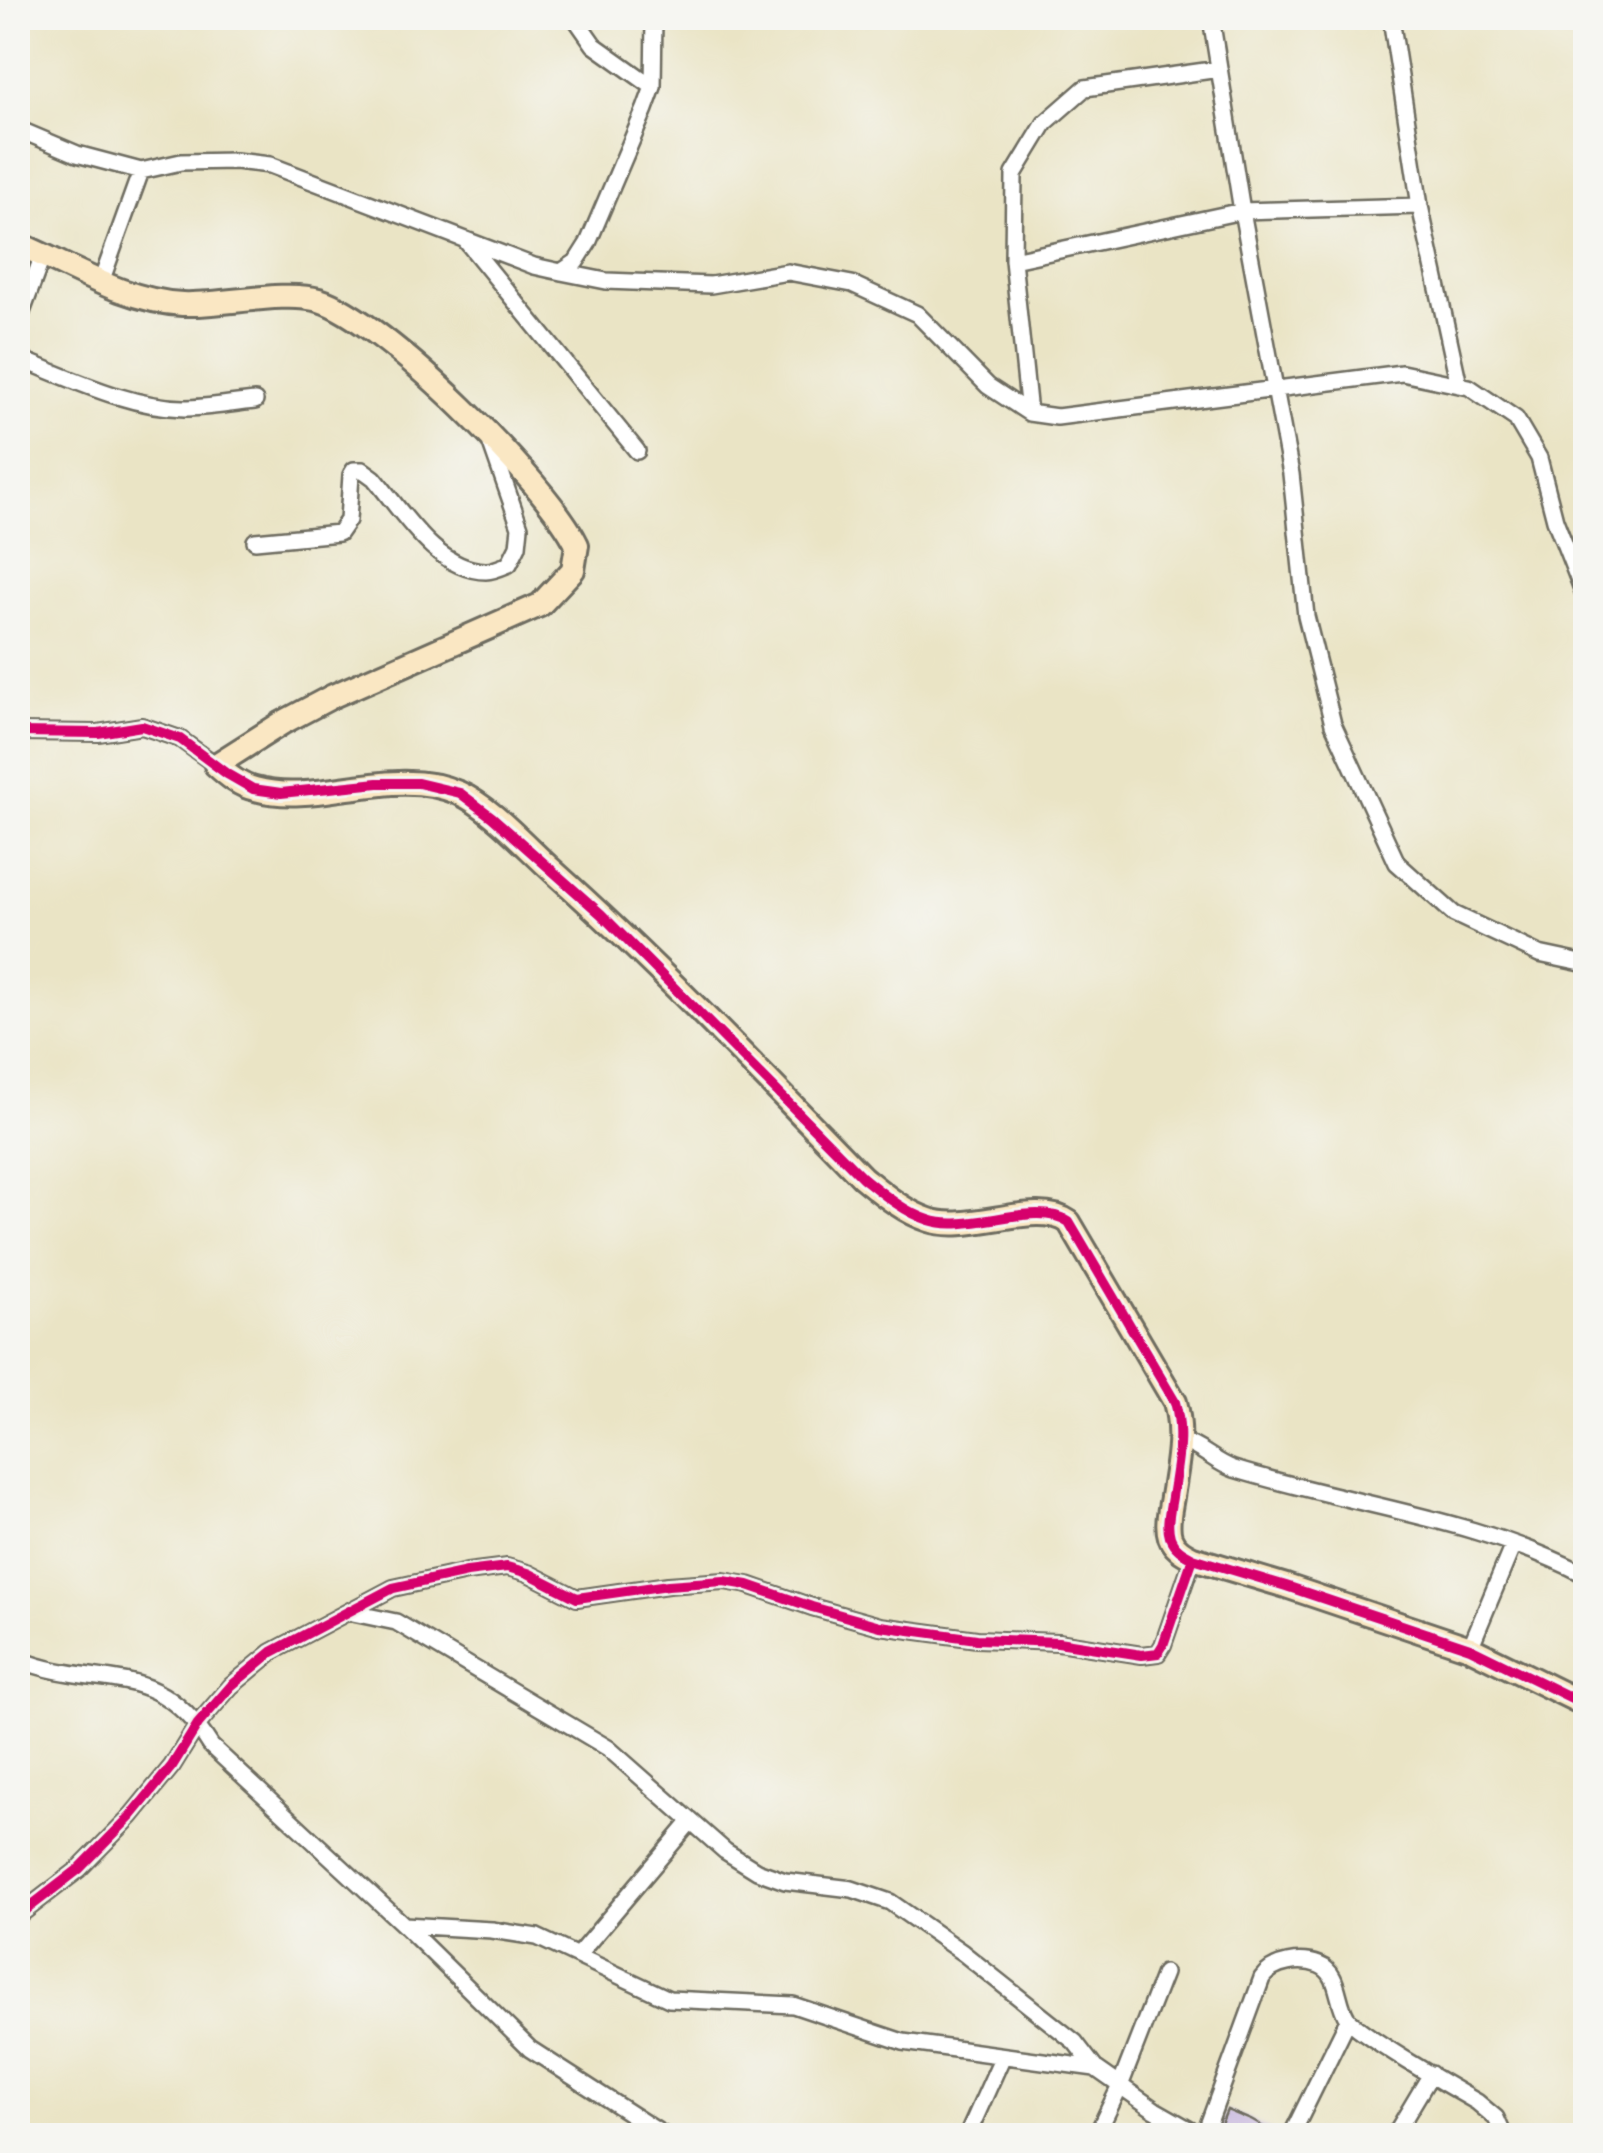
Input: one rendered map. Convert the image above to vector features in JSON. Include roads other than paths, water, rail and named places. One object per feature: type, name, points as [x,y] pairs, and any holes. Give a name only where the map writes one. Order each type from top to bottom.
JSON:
[{"type":"street","points":[[575,18],[594,45],[653,87]]},
{"type":"street","points":[[561,272],[576,262],[588,243],[653,87],[654,18]]},
{"type":"street","points":[[1211,18],[1291,474],[1306,616],[1333,724],[1398,863],[1454,914],[1539,954],[1586,964]]},
{"type":"street","points":[[1391,18],[1420,206],[1459,385]]},
{"type":"street","points":[[1028,413],[1013,260],[1014,174],[1045,123],[1086,88],[1220,69]]},
{"type":"street","points":[[18,129],[78,154],[141,171],[182,162],[235,160],[270,165],[549,272],[606,281],[711,285],[788,272],[852,284],[917,314],[988,386],[1028,413],[1057,417],[1402,373],[1470,387],[1516,419],[1539,458],[1555,520],[1586,599]]},
{"type":"street","points":[[101,282],[141,171]]},
{"type":"street","points":[[1013,260],[1242,211],[1420,206]]},
{"type":"street","points":[[465,239],[637,451]]},
{"type":"street","points":[[18,244],[101,282],[152,300],[229,304],[290,297],[330,304],[372,329],[488,435],[570,532],[576,545],[573,570],[540,605],[333,696],[270,730],[216,766]]},
{"type":"street","points":[[18,323],[42,255]]},
{"type":"street","points":[[18,358],[119,396],[164,406],[186,408],[255,401]]},
{"type":"street","points":[[256,540],[339,534],[348,520],[351,475],[354,470],[363,470],[441,553],[463,567],[488,572],[508,564],[518,546],[520,527],[488,435]]},
{"type":"street","points":[[18,732],[98,733],[142,726],[180,739],[254,789],[281,793],[378,784],[418,784],[460,793],[601,914],[862,1177],[888,1198],[943,1223],[974,1224],[1044,1214],[1069,1222],[1175,1402],[1180,1441],[1168,1524],[1171,1540],[1179,1551],[1470,1648],[1586,1704]]},
{"type":"street","points":[[1180,1441],[1231,1468],[1422,1516],[1548,1555],[1586,1575]]},
{"type":"street","points":[[1470,1648],[1514,1544]]},
{"type":"street","points":[[18,1916],[79,1869],[131,1816],[231,1686],[272,1652],[393,1588],[506,1567],[528,1573],[576,1598],[724,1581],[880,1626],[977,1638],[1058,1642],[1142,1656],[1158,1652],[1162,1645],[1192,1558]]},
{"type":"street","points":[[348,1612],[396,1622],[608,1748],[725,1851],[757,1870],[785,1881],[852,1889],[890,1902],[963,1953],[1075,2042],[1095,2068],[1202,2136],[1268,1970],[1284,1963],[1319,1965],[1332,1976],[1348,2020],[1477,2102],[1496,2118],[1504,2136]]},
{"type":"street","points":[[18,1659],[39,1668],[140,1684],[172,1698],[198,1724],[211,1746],[404,1925],[530,2049],[665,2136]]},
{"type":"street","points":[[578,1955],[691,1820]]},
{"type":"street","points":[[404,1925],[492,1930],[537,1938],[669,2000],[793,2005],[903,2042],[1095,2068]]},
{"type":"street","points":[[1096,2136],[1164,1973]]},
{"type":"street","points":[[1291,2136],[1348,2020]]},
{"type":"street","points":[[967,2136],[1002,2058]]},
{"type":"street","points":[[1394,2136],[1431,2074]]}]
